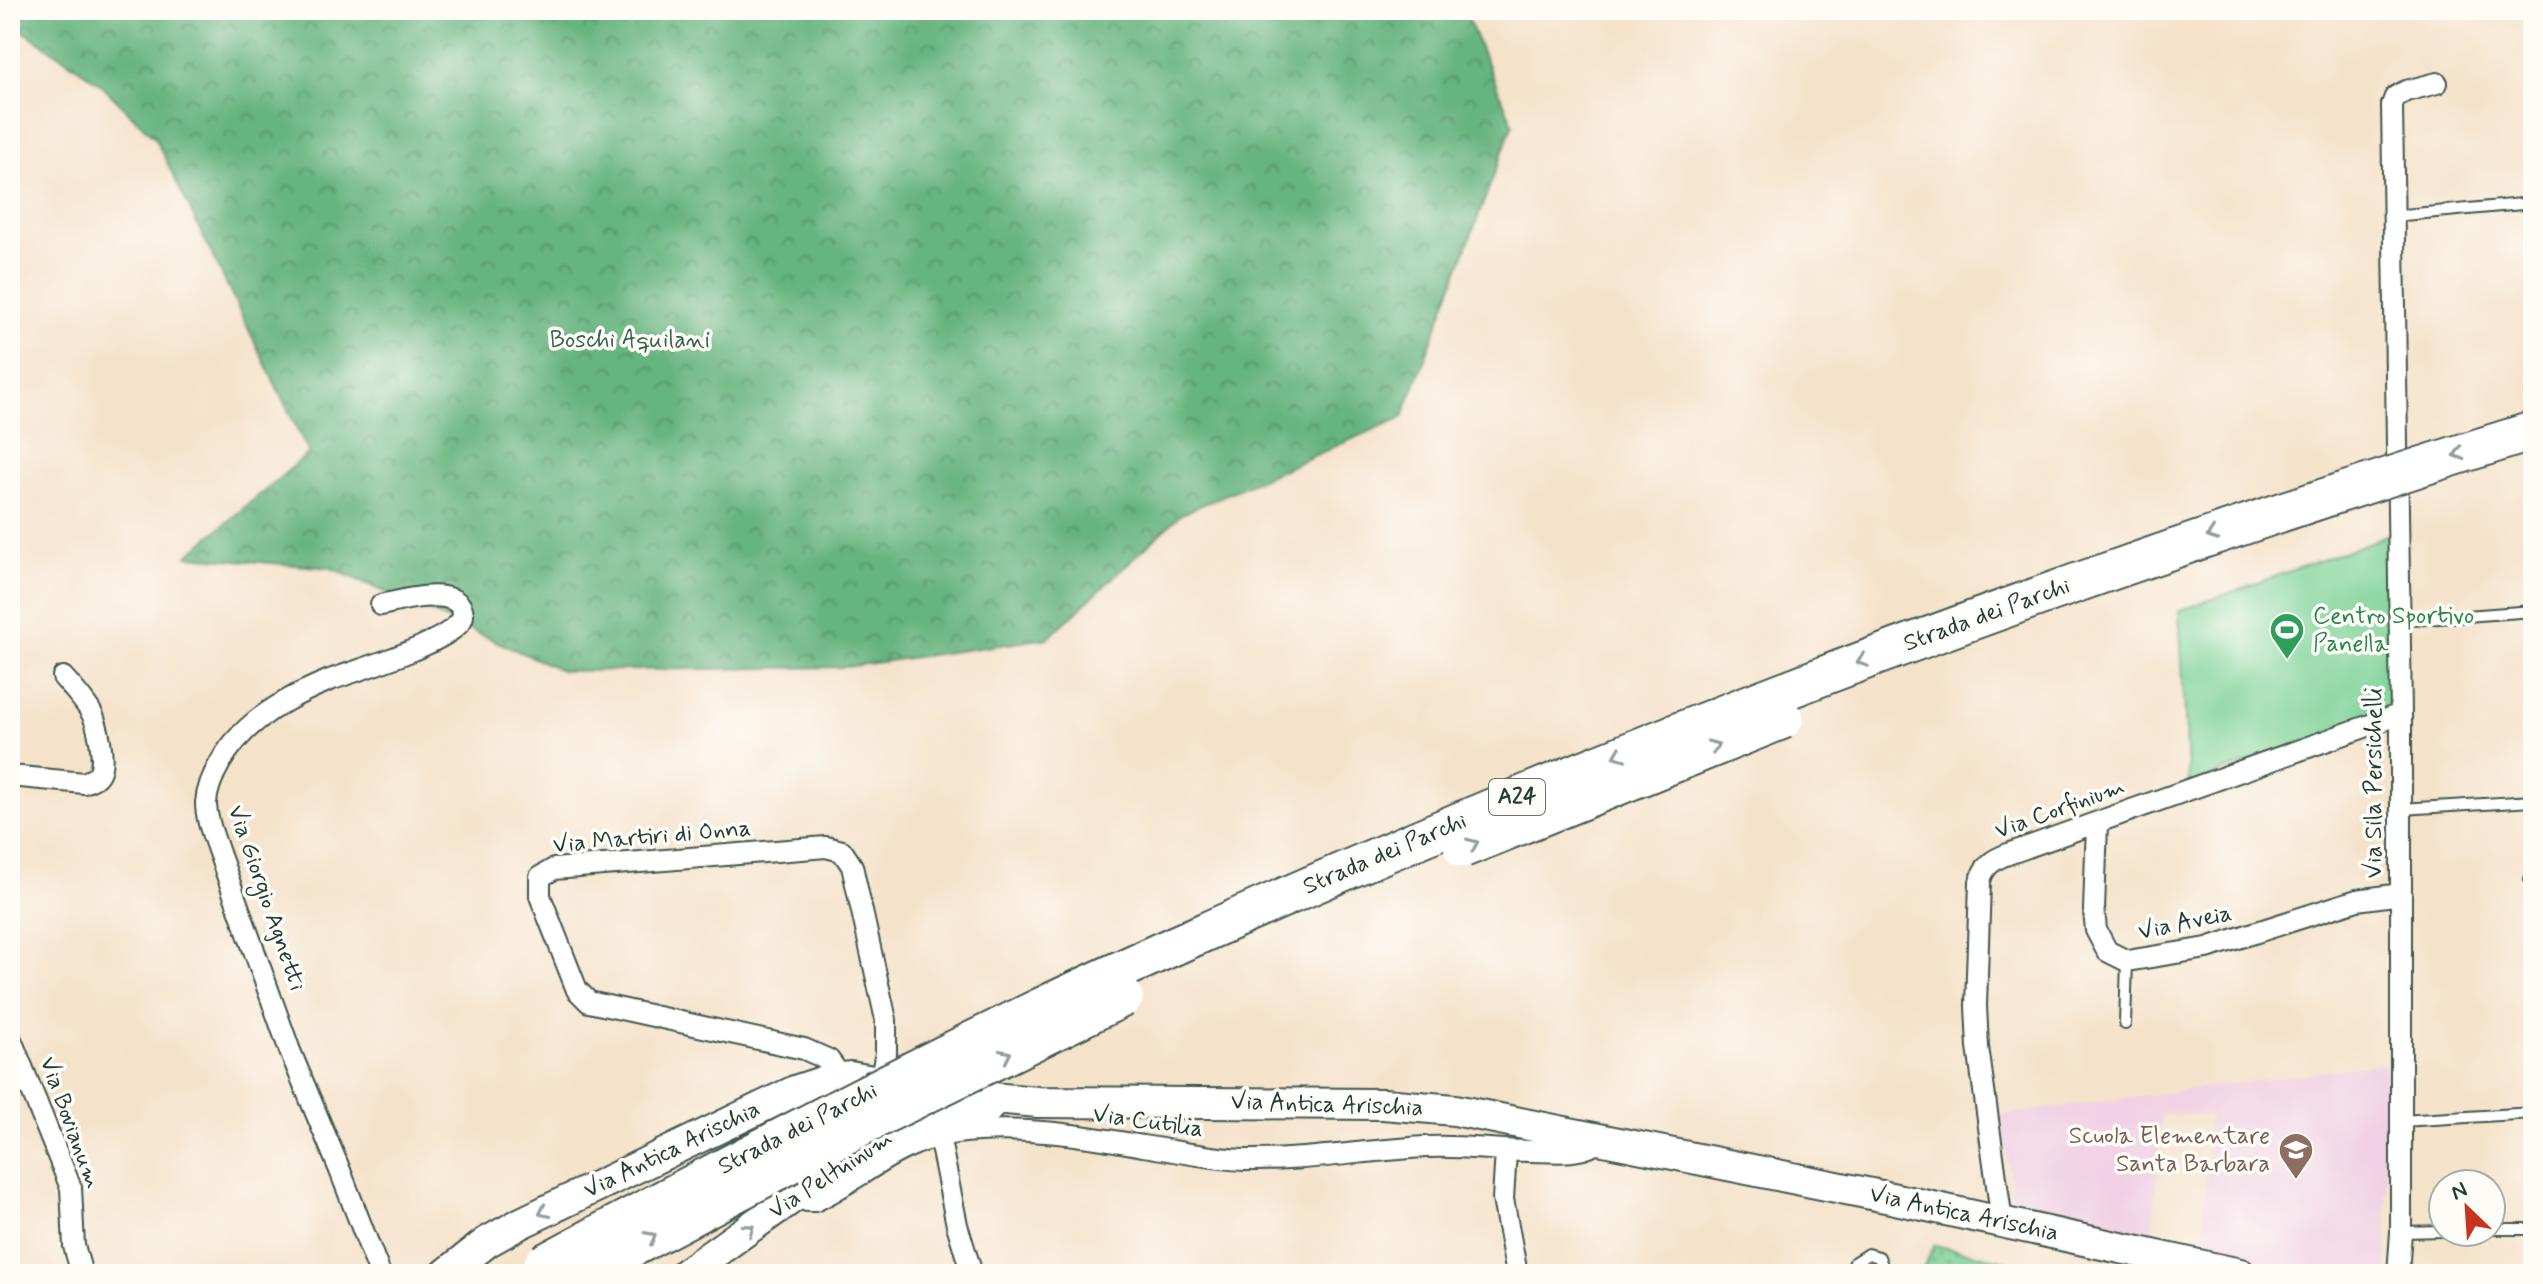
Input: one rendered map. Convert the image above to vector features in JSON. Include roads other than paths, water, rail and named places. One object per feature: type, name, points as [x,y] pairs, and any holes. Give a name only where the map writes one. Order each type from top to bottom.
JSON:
[{"type":"highway","name":"Strada dei Parchi","points":[[543,1264],[736,1160],[1039,1008],[1247,913],[1529,792],[1753,702],[2156,554],[2378,479],[2533,431]]},
{"type":"highway","name":"Strada dei Parchi","points":[[582,1274],[883,1115],[1095,1011],[1432,861],[1868,686],[2167,578],[2533,457]]},
{"type":"main road","name":"Via Antica Arischia","points":[[446,1274],[487,1242],[521,1223],[795,1091],[835,1079],[1038,1102],[1403,1105],[1508,1119],[2240,1274]]},
{"type":"main road","points":[[835,1079],[818,1098],[817,1109],[819,1127],[833,1147],[864,1148],[886,1133],[894,1115],[890,1092],[880,1082]]},
{"type":"main road","name":"Via Peltuinum","points":[[685,1274],[864,1148],[914,1125],[953,1113],[1038,1102]]},
{"type":"street","name":"Via Sila Persichelli","points":[[2398,1274],[2401,1232],[2401,714],[2392,105],[2395,97],[2406,91],[2437,83]]},
{"type":"street","name":"Via Giorgio Agnetti","points":[[380,1274],[290,1051],[218,850],[207,817],[206,802],[211,779],[223,757],[245,730],[265,714],[328,681],[379,664],[446,634],[461,623],[463,615],[459,605],[438,596],[381,605]]},
{"type":"street","points":[[10,776],[84,783],[100,772],[101,751],[93,716],[63,677]]},
{"type":"street","name":"Via Corfinium","points":[[2002,1222],[1978,1047],[1976,1006],[1981,877],[1990,863],[2002,856],[2401,714]]},
{"type":"street","name":"Via Aveia","points":[[2097,823],[2096,930],[2107,951],[2127,961],[2207,948],[2357,900],[2401,894]]},
{"type":"street","name":"Via Martiri di Onna","points":[[835,1079],[832,1063],[811,1051],[589,1002],[577,990],[538,890],[540,877],[554,869],[826,847],[842,851],[852,866],[886,1020],[886,1053],[880,1082]]},
{"type":"street","name":"Via Bovianum","points":[[10,1037],[71,1188],[74,1246],[82,1274]]},
{"type":"street","name":"Via Cutilia","points":[[797,1194],[807,1201],[815,1201],[901,1149],[939,1136],[980,1131],[1034,1133],[1245,1160],[1430,1147],[1506,1151],[1579,1149],[1595,1145],[1602,1138]]},
{"type":"street","points":[[939,1136],[957,1225],[972,1274]]},
{"type":"street","points":[[1506,1151],[1503,1199],[1517,1274]]},
{"type":"lane","points":[[2393,216],[2533,203]]},
{"type":"lane","points":[[2399,621],[2533,611]]},
{"type":"lane","points":[[2401,809],[2533,801]]},
{"type":"lane","points":[[2125,1024],[2127,961]]},
{"type":"lane","points":[[2401,1121],[2533,1113]]},
{"type":"lane","points":[[2507,1229],[2533,1229]]},
{"type":"lane","points":[[2401,1232],[2427,1231]]},
{"type":"lane","points":[[1851,1274],[1855,1262],[1868,1254],[1879,1257],[1885,1274]]},
{"type":"place","name":"Centro Sportivo Panella","points":[[2287,661]]},
{"type":"place","name":"Scuola Elementare Santa Barbara","points":[[2296,1181]]},
{"type":"park label","name":"Boschi Aquilani","points":[[630,340]]}]
